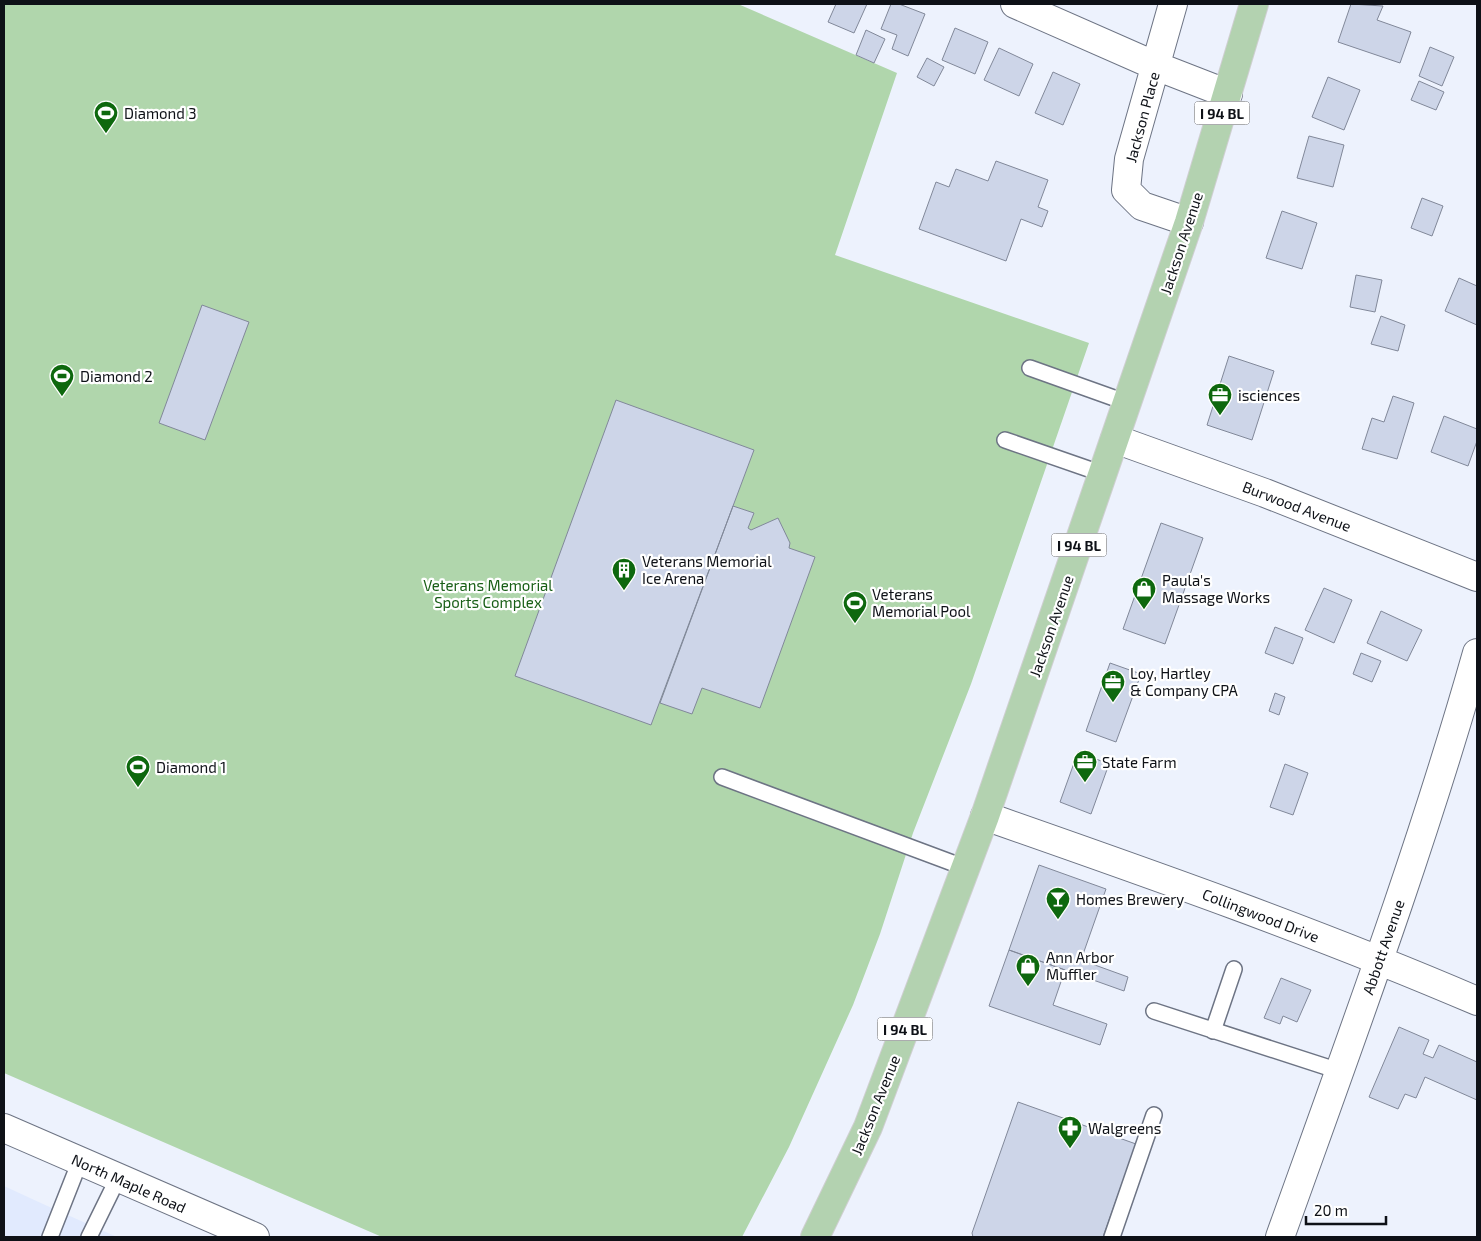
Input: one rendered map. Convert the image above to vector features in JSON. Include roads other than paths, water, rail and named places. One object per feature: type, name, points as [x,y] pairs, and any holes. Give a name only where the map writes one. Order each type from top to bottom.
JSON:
[{"type":"main road","name":"Jackson Avenue","points":[[816,1237],[868,1127],[985,816],[1189,222],[1254,4]]},
{"type":"street","points":[[1015,4],[1156,66],[1228,94]]},
{"type":"street","name":"Jackson Place","points":[[1173,4],[1129,159],[1126,190],[1142,206],[1189,222]]},
{"type":"street","name":"Burwood Avenue","points":[[1115,439],[1265,493],[1477,577]]},
{"type":"street","name":"Abbott Avenue","points":[[1280,1237],[1379,960],[1449,752],[1477,653]]},
{"type":"street","name":"Collingwood Drive","points":[[985,816],[1136,869],[1379,960],[1477,1001]]},
{"type":"street","name":"North Maple Road","points":[[4,1128],[255,1237]]},
{"type":"lane","points":[[1030,368],[1128,403]]},
{"type":"lane","points":[[1005,440],[1104,474]]},
{"type":"lane","points":[[722,777],[966,868]]},
{"type":"lane","points":[[1213,1031],[1234,969]]},
{"type":"lane","points":[[1154,1011],[1339,1071]]},
{"type":"lane","points":[[1112,1237],[1154,1115]]},
{"type":"lane","points":[[50,1237],[80,1161]]},
{"type":"lane","points":[[89,1237],[118,1178]]},
{"type":"place","name":"Diamond 3","points":[[106,134]]},
{"type":"place","name":"Diamond 2","points":[[62,397]]},
{"type":"place","name":"isciences","points":[[1220,416]]},
{"type":"place","name":"Veterans Memorial Ice Arena","points":[[624,591]]},
{"type":"place","name":"Paula's Massage Works","points":[[1144,610]]},
{"type":"place","name":"Veterans Memorial Pool","points":[[855,624]]},
{"type":"place","name":"Loy, Hartley & Company CPA","points":[[1113,703]]},
{"type":"place","name":"State Farm","points":[[1085,783]]},
{"type":"place","name":"Diamond 1","points":[[138,788]]},
{"type":"place","name":"Homes Brewery","points":[[1058,920]]},
{"type":"place","name":"Ann Arbor Muffler","points":[[1028,987]]},
{"type":"place","name":"Walgreens","points":[[1070,1149]]},
{"type":"park label","name":"Veterans Memorial Sports Complex","points":[[488,594]]}]
